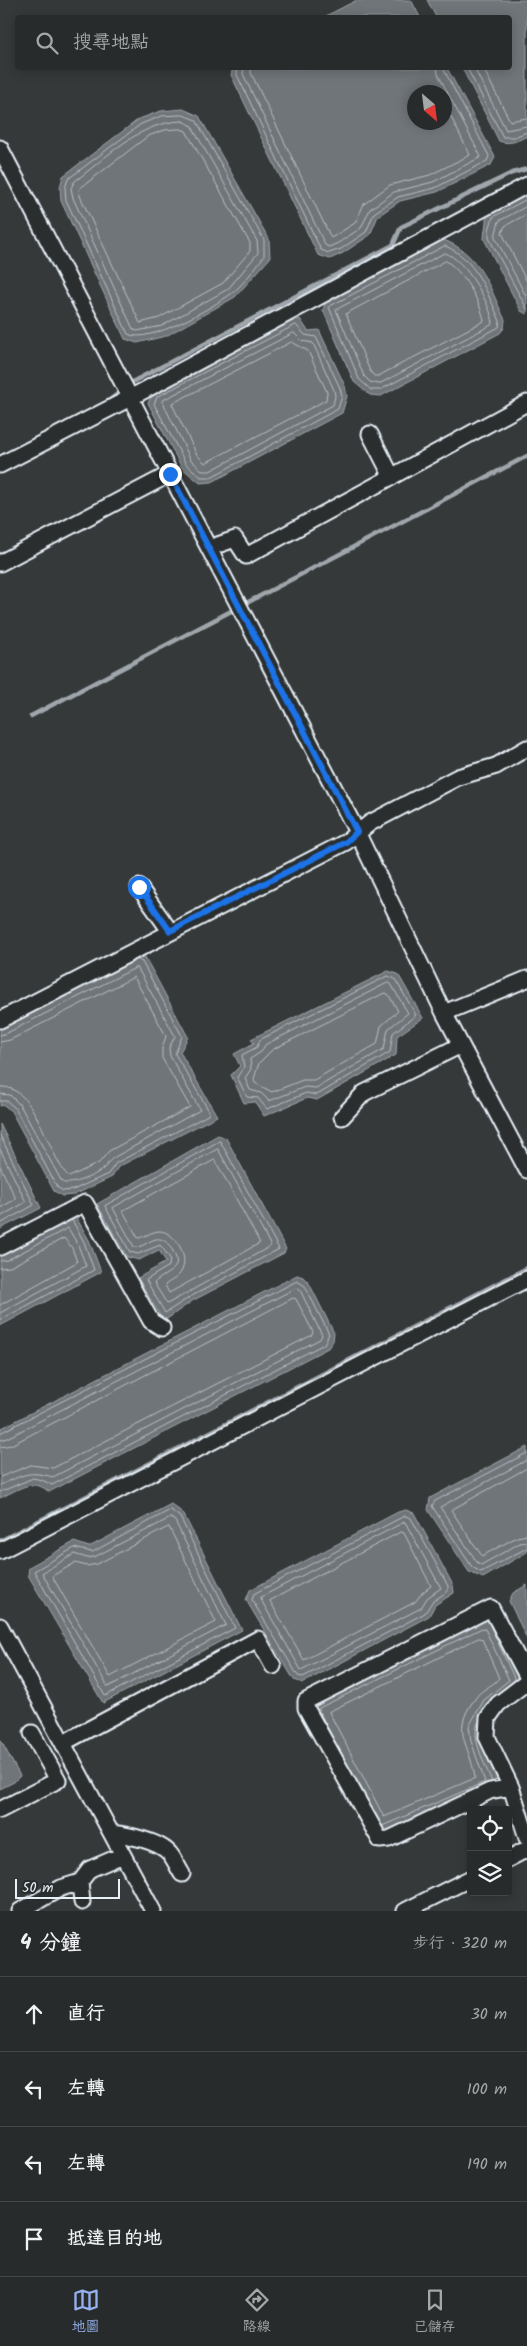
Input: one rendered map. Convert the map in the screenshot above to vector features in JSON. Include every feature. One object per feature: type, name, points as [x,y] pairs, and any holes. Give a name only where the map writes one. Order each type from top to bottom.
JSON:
[{"type":"street","points":[[0,148],[357,832],[444,1013],[527,1170]]},
{"type":"street","points":[[0,465],[130,398],[527,186]]},
{"type":"street","points":[[209,548],[235,539],[246,556],[527,403]]},
{"type":"street","points":[[370,434],[392,476]]},
{"type":"street","points":[[0,563],[170,474]]},
{"type":"street","points":[[0,1020],[346,842],[357,832],[458,777],[496,766],[527,748]]},
{"type":"street","points":[[139,887],[170,931]]},
{"type":"street","points":[[444,1013],[527,979]]},
{"type":"street","points":[[342,1117],[364,1093],[461,1045]]},
{"type":"street","points":[[0,1247],[85,1203],[150,1321],[162,1328]]},
{"type":"street","points":[[0,1552],[527,1279]]},
{"type":"street","points":[[511,1787],[490,1792],[389,1839],[380,1840],[306,1708],[306,1701],[491,1608],[527,1676]]},
{"type":"street","points":[[0,1626],[153,1911]]},
{"type":"street","points":[[63,1743],[258,1639],[273,1666]]},
{"type":"street","points":[[527,1682],[498,1704],[488,1718],[487,1737],[511,1787],[527,1838]]},
{"type":"street","points":[[0,1810],[58,1780],[32,1733]]},
{"type":"street","points":[[111,1833],[123,1834],[161,1846],[170,1853],[182,1874]]},
{"type":"street","points":[[512,1857],[527,1849]]},
{"type":"street","points":[[20,1911],[61,1888],[80,1882],[90,1868],[123,1855]]},
{"type":"street","points":[[405,1911],[467,1880]]},
{"type":"street","points":[[80,1882],[82,1902]]},
{"type":"water","points":[[357,0],[411,0],[419,15],[328,15]]},
{"type":"water","points":[[427,0],[527,0],[527,136],[513,142],[499,141],[463,70],[512,70],[512,15],[435,15]]},
{"type":"water","points":[[232,70],[448,70],[495,157],[491,165],[437,192],[400,201],[378,216],[370,235],[343,253],[330,259],[318,255],[231,75]]},
{"type":"water","points":[[183,109],[199,116],[269,239],[270,258],[235,297],[166,336],[137,343],[125,339],[61,201],[60,187],[63,176],[139,119],[161,111]]},
{"type":"water","points":[[526,194],[527,314],[521,311],[484,239],[486,215]]},
{"type":"water","points":[[444,240],[467,254],[482,273],[505,320],[504,328],[500,333],[381,396],[370,395],[354,382],[323,310],[325,303]]},
{"type":"water","points":[[300,319],[308,331],[319,330],[345,386],[347,396],[342,413],[212,482],[200,483],[182,468],[148,403],[153,393],[293,320]]},
{"type":"water","points":[[140,954],[145,957],[188,1037],[180,1052],[217,1116],[118,1167],[112,1177],[74,1195],[62,1196],[54,1191],[11,1111],[4,1105],[0,1106],[0,1024]]},
{"type":"water","points":[[388,971],[398,974],[423,1018],[397,1036],[396,1055],[317,1100],[307,1098],[264,1116],[255,1102],[244,1103],[231,1075],[240,1066],[234,1054],[254,1043],[251,1039]]},
{"type":"water","points":[[0,1124],[41,1208],[0,1229]]},
{"type":"water","points":[[218,1135],[226,1138],[286,1249],[284,1253],[192,1301],[167,1319],[161,1317],[138,1278],[166,1262],[159,1250],[139,1260],[127,1257],[97,1204]]},
{"type":"water","points":[[73,1212],[89,1240],[101,1272],[0,1326],[0,1251]]},
{"type":"water","points":[[297,1275],[303,1277],[309,1283],[334,1333],[333,1341],[328,1348],[49,1492],[37,1485],[31,1485],[0,1498],[0,1429]]},
{"type":"water","points":[[527,1447],[527,1552],[483,1578],[469,1572],[428,1510],[430,1498]]},
{"type":"water","points":[[171,1504],[183,1513],[242,1630],[103,1703],[28,1575],[29,1567],[74,1542],[89,1547]]},
{"type":"water","points":[[406,1510],[414,1513],[453,1585],[454,1593],[435,1605],[429,1616],[303,1683],[294,1680],[246,1600],[250,1590],[398,1512]]},
{"type":"water","points":[[527,1585],[527,1639],[509,1601],[513,1593]]},
{"type":"water","points":[[486,1613],[523,1685],[493,1707],[482,1738],[499,1785],[375,1842],[305,1703]]},
{"type":"water","points":[[0,1739],[20,1776],[14,1782],[0,1789]]},
{"type":"waterway","points":[[106,403],[134,381],[393,245],[401,227],[512,173],[527,169]]},
{"type":"waterway","points":[[31,716],[527,456]]},
{"type":"waterway","points":[[0,1541],[527,1268]]},
{"type":"route","points":[[139,887],[170,931],[346,842],[357,832],[170,474]]}]
